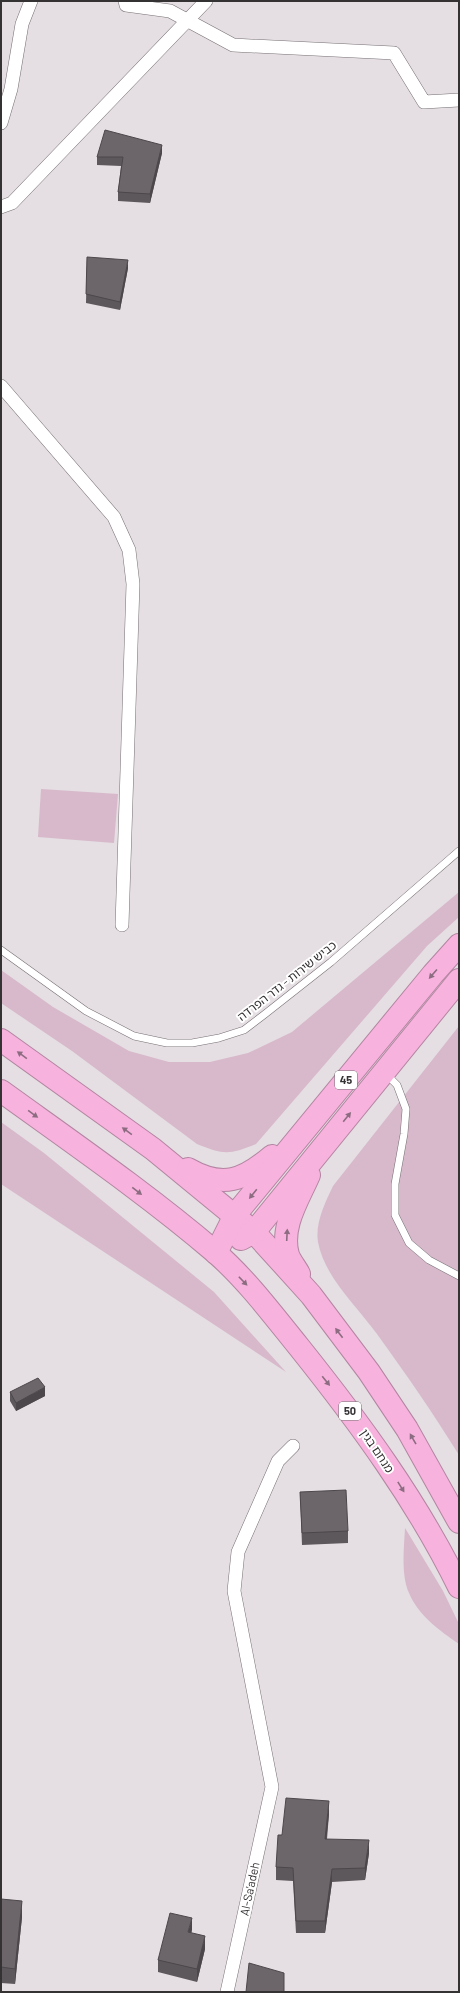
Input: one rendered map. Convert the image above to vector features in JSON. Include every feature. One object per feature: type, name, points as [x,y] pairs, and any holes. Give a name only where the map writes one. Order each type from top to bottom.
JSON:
[{"type":"highway","name":"45","points":[[216,1253],[235,1215],[433,974],[459,945]]},
{"type":"highway","name":"45","points":[[216,1253],[254,1232],[459,980]]},
{"type":"highway","points":[[1,1040],[154,1149],[254,1232],[312,1296],[369,1372],[407,1428],[459,1522]]},
{"type":"highway","name":"מנחם בגין","points":[[1,1091],[116,1174],[216,1253],[263,1302],[341,1400],[379,1452],[423,1522],[459,1587]]},
{"type":"highway","points":[[154,1149],[203,1178],[232,1180],[244,1177],[256,1170],[311,1123]]},
{"type":"highway","points":[[312,1296],[288,1255],[286,1236],[294,1210],[322,1147]]},
{"type":"street","points":[[1,123],[11,89],[22,24],[31,1]]},
{"type":"street","points":[[125,1],[126,4],[170,11],[233,45],[394,53],[424,102],[459,100]]},
{"type":"street","points":[[1,207],[12,203],[206,1]]},
{"type":"street","points":[[1,386],[114,517],[129,550],[132,584],[122,925]]},
{"type":"street","name":"Al-Sa'adeh","points":[[227,1992],[272,1787],[234,1591],[238,1552],[278,1461],[293,1446]]},
{"type":"lane","name":"כביש שירות - גדר הפרדה","points":[[1,950],[86,1011],[134,1036],[167,1043],[192,1043],[219,1038],[244,1030],[266,1014],[331,962],[459,851]]},
{"type":"lane","points":[[384,1071],[397,1085],[406,1109],[404,1134],[395,1184],[395,1215],[409,1243],[429,1260],[459,1276]]},
{"type":"shaded area","points":[[41,789],[118,794],[114,843],[38,837]]},
{"type":"shaded area","points":[[459,892],[459,917],[427,946],[256,1144],[233,1152],[220,1152],[197,1144],[72,1051],[1,1003],[1,970],[53,1007],[129,1051],[169,1062],[210,1062],[248,1053],[292,1032]]},
{"type":"shaded area","points":[[459,1026],[459,1455],[377,1334],[334,1279],[322,1255],[317,1235],[321,1213],[333,1186]]},
{"type":"shaded area","points":[[1,1122],[44,1153],[214,1292],[286,1372],[1,1184]]},
{"type":"shaded area","points":[[405,1528],[443,1591],[459,1624],[459,1644],[430,1622],[418,1608],[409,1593],[406,1586],[404,1570]]},
{"type":"building","points":[[105,130],[162,145],[150,194],[118,192],[123,157],[97,157]]},
{"type":"building","points":[[87,257],[128,260],[120,302],[86,294]]},
{"type":"building","points":[[38,1378],[45,1387],[16,1403],[10,1392]]},
{"type":"building","points":[[346,1490],[348,1531],[302,1533],[300,1492]]},
{"type":"building","points":[[286,1798],[329,1801],[325,1839],[369,1840],[365,1868],[332,1869],[325,1921],[296,1921],[293,1868],[276,1867],[278,1835],[282,1835]]},
{"type":"building","points":[[1,1899],[22,1901],[15,1969],[1,1967]]},
{"type":"building","points":[[170,1913],[192,1918],[188,1932],[205,1936],[197,1969],[158,1960]]},
{"type":"building","points":[[249,1963],[284,1973],[284,1992],[246,1992]]}]
